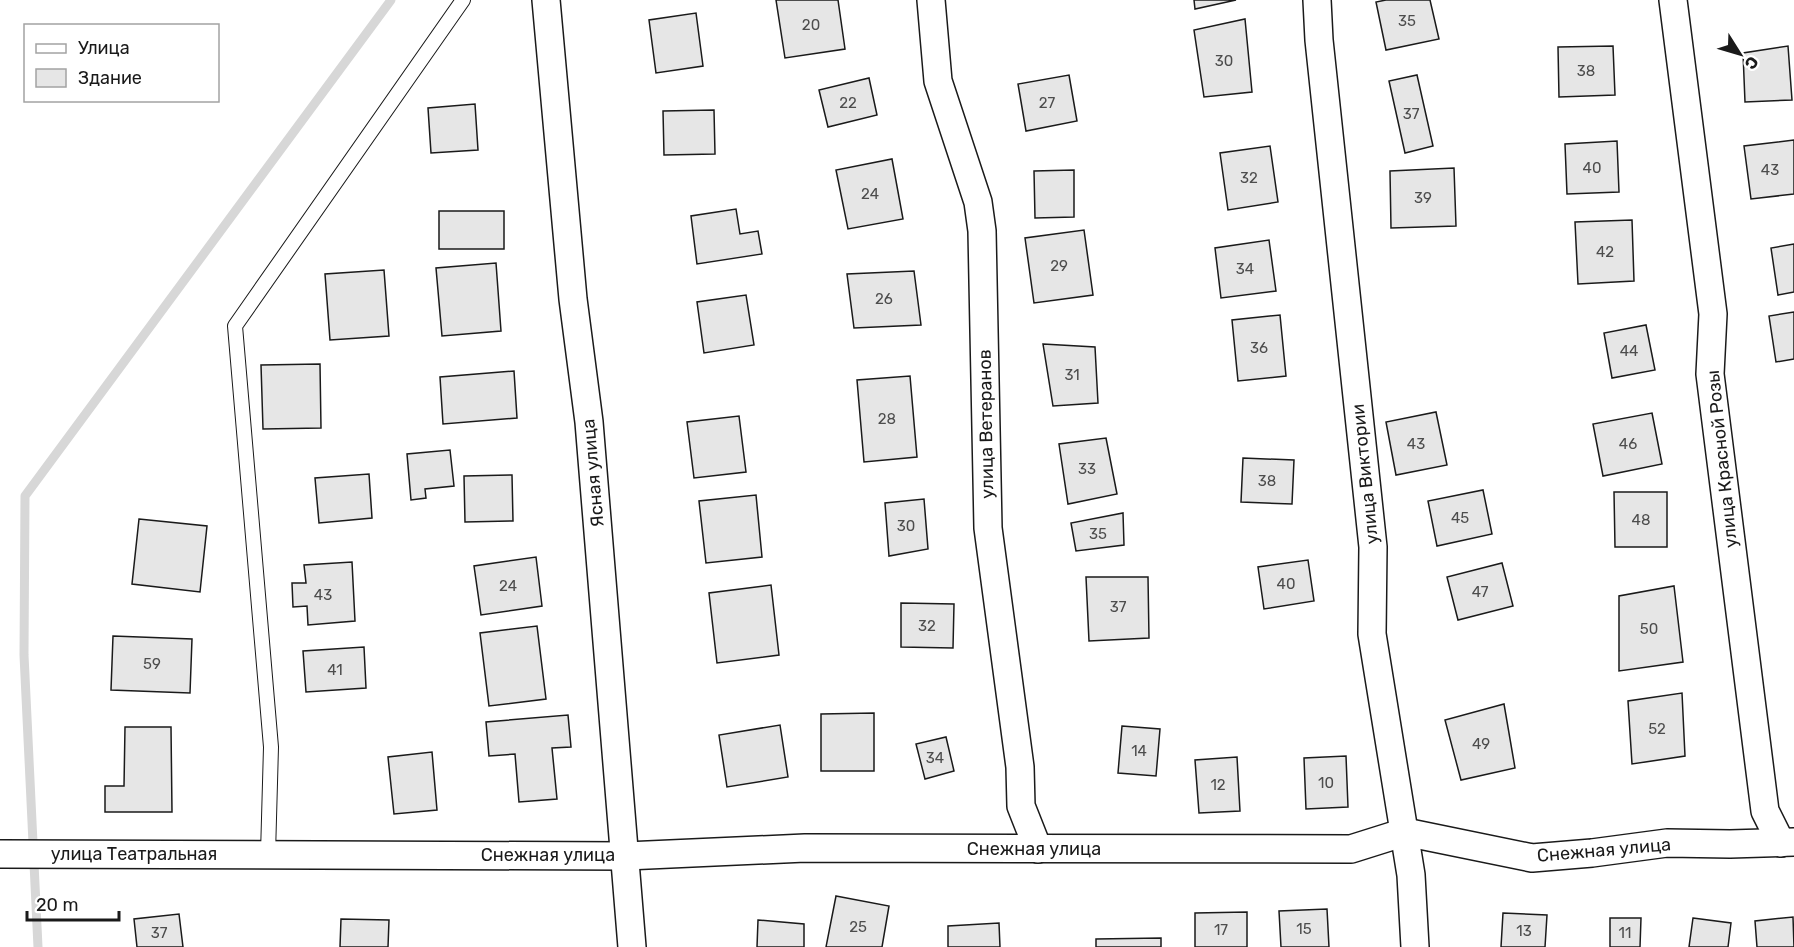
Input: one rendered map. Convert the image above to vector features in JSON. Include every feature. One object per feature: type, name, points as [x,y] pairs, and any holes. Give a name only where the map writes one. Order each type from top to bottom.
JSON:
[{"type":"street","name":"Ясная улица","points":[[546,0],[573,300],[589,422],[632,947]]},
{"type":"street","name":"улица Ветеранов","points":[[931,0],[938,81],[978,202],[982,231],[988,528],[1020,767],[1021,806],[1038,849]]},
{"type":"street","name":"улица Виктории","points":[[1317,0],[1373,547],[1372,634],[1411,875],[1415,947]]},
{"type":"street","name":"улица Красной Розы","points":[[1673,0],[1713,314],[1710,374],[1765,812],[1787,843]]},
{"type":"street","name":"Снежная улица","points":[[268,854],[626,856],[805,848],[1351,849],[1405,832],[1532,858],[1667,843],[1787,843]]},
{"type":"street","name":"улица Театральная","points":[[22,854],[268,854]]},
{"type":"lane","points":[[268,854],[271,747],[235,326],[463,0]]},
{"type":"building","points":[[776,0],[838,0],[845,49],[785,58]]},
{"type":"building","points":[[1194,0],[1236,0],[1195,9]]},
{"type":"building","points":[[1430,0],[1439,39],[1386,50],[1376,2]]},
{"type":"building","points":[[696,13],[703,66],[656,73],[649,20]]},
{"type":"building","points":[[1245,19],[1252,92],[1204,97],[1194,30]]},
{"type":"building","points":[[1613,46],[1615,95],[1559,97],[1558,47]]},
{"type":"building","points":[[1788,46],[1792,100],[1745,102],[1743,53]]},
{"type":"building","points":[[1069,75],[1077,121],[1026,131],[1018,84]]},
{"type":"building","points":[[1417,75],[1433,146],[1405,153],[1389,81]]},
{"type":"building","points":[[869,78],[877,115],[828,127],[819,90]]},
{"type":"building","points":[[475,104],[478,150],[431,153],[428,108]]},
{"type":"building","points":[[714,110],[715,154],[664,155],[663,111]]},
{"type":"building","points":[[1794,140],[1794,194],[1751,199],[1744,146]]},
{"type":"building","points":[[1617,141],[1619,192],[1567,194],[1565,144]]},
{"type":"building","points":[[1270,146],[1278,202],[1228,210],[1220,153]]},
{"type":"building","points":[[892,159],[903,219],[848,229],[836,170]]},
{"type":"building","points":[[1454,168],[1456,226],[1391,228],[1390,171]]},
{"type":"building","points":[[1074,170],[1074,217],[1035,218],[1034,171]]},
{"type":"building","points":[[736,209],[740,234],[758,231],[762,254],[697,264],[691,216]]},
{"type":"building","points":[[439,211],[504,211],[504,249],[439,249]]},
{"type":"building","points":[[1632,220],[1634,281],[1578,284],[1575,222]]},
{"type":"building","points":[[1084,230],[1093,295],[1034,303],[1025,238]]},
{"type":"building","points":[[1269,240],[1276,291],[1221,298],[1215,248]]},
{"type":"building","points":[[1794,244],[1794,292],[1778,295],[1771,248]]},
{"type":"building","points":[[496,263],[501,331],[442,336],[436,268]]},
{"type":"building","points":[[384,270],[389,336],[330,340],[325,274]]},
{"type":"building","points":[[914,271],[921,325],[854,328],[847,274]]},
{"type":"building","points":[[746,295],[754,345],[704,353],[697,302]]},
{"type":"building","points":[[1794,312],[1794,359],[1776,362],[1769,316]]},
{"type":"building","points":[[1280,315],[1286,376],[1238,381],[1232,320]]},
{"type":"building","points":[[1646,325],[1655,370],[1612,378],[1604,333]]},
{"type":"building","points":[[1043,344],[1095,347],[1098,403],[1053,406]]},
{"type":"building","points":[[320,364],[321,428],[263,429],[261,365]]},
{"type":"building","points":[[514,371],[517,418],[443,424],[440,377]]},
{"type":"building","points":[[910,376],[917,457],[864,462],[857,380]]},
{"type":"building","points":[[1436,412],[1447,465],[1396,475],[1386,422]]},
{"type":"building","points":[[1652,413],[1662,464],[1603,476],[1593,424]]},
{"type":"building","points":[[739,416],[746,472],[694,478],[687,422]]},
{"type":"building","points":[[1106,438],[1117,494],[1068,504],[1059,444]]},
{"type":"building","points":[[450,450],[454,486],[425,489],[426,498],[411,500],[407,454]]},
{"type":"building","points":[[1243,458],[1294,460],[1292,504],[1241,502]]},
{"type":"building","points":[[369,474],[372,518],[319,523],[315,478]]},
{"type":"building","points":[[512,475],[513,521],[465,522],[464,476]]},
{"type":"building","points":[[1483,490],[1492,534],[1437,546],[1428,501]]},
{"type":"building","points":[[1614,492],[1667,492],[1667,547],[1615,547]]},
{"type":"building","points":[[756,495],[762,557],[706,563],[699,501]]},
{"type":"building","points":[[924,499],[928,549],[889,556],[885,503]]},
{"type":"building","points":[[1123,513],[1124,545],[1076,551],[1071,523]]},
{"type":"building","points":[[139,519],[207,526],[200,592],[132,584]]},
{"type":"building","points":[[536,557],[542,606],[481,615],[474,566]]},
{"type":"building","points":[[1308,560],[1314,601],[1264,609],[1258,567]]},
{"type":"building","points":[[352,562],[355,621],[308,625],[307,606],[293,607],[292,583],[306,583],[304,565]]},
{"type":"building","points":[[1502,563],[1513,606],[1458,620],[1447,577]]},
{"type":"building","points":[[1086,577],[1148,577],[1149,638],[1089,641]]},
{"type":"building","points":[[771,585],[779,655],[717,663],[709,593]]},
{"type":"building","points":[[1674,586],[1683,662],[1619,671],[1619,596]]},
{"type":"building","points":[[901,603],[954,604],[953,648],[901,647]]},
{"type":"building","points":[[537,626],[546,699],[489,706],[480,633]]},
{"type":"building","points":[[113,636],[192,639],[190,693],[111,690]]},
{"type":"building","points":[[364,647],[366,688],[306,692],[303,651]]},
{"type":"building","points":[[1682,693],[1685,756],[1632,764],[1628,701]]},
{"type":"building","points":[[1504,704],[1515,768],[1461,780],[1445,720]]},
{"type":"building","points":[[874,713],[874,771],[821,771],[821,714]]},
{"type":"building","points":[[568,715],[571,747],[552,748],[557,799],[519,802],[515,754],[489,756],[486,722]]},
{"type":"building","points":[[780,725],[788,777],[727,787],[719,735]]},
{"type":"building","points":[[1122,726],[1160,729],[1156,776],[1118,773]]},
{"type":"building","points":[[125,727],[171,727],[172,812],[105,812],[105,786],[124,786]]},
{"type":"building","points":[[946,737],[954,771],[925,779],[916,744]]},
{"type":"building","points":[[432,752],[437,810],[394,814],[388,757]]},
{"type":"building","points":[[1346,756],[1348,807],[1306,809],[1304,758]]},
{"type":"building","points":[[1237,757],[1240,811],[1199,813],[1195,760]]},
{"type":"building","points":[[836,896],[889,906],[882,947],[826,947]]},
{"type":"building","points":[[1327,909],[1329,947],[1281,947],[1279,911]]},
{"type":"building","points":[[1247,912],[1247,947],[1195,947],[1195,913]]},
{"type":"building","points":[[1503,913],[1547,915],[1545,947],[1501,947]]},
{"type":"building","points":[[179,914],[183,947],[137,947],[134,919]]},
{"type":"building","points":[[1793,917],[1794,947],[1757,947],[1755,921]]},
{"type":"building","points":[[1610,918],[1641,918],[1640,947],[1610,947]]},
{"type":"building","points":[[1693,918],[1731,923],[1728,947],[1689,947]]},
{"type":"building","points":[[341,919],[389,920],[388,947],[340,947]]},
{"type":"building","points":[[758,920],[804,924],[804,947],[757,947]]},
{"type":"building","points":[[999,923],[1000,947],[948,947],[948,926]]},
{"type":"building","points":[[1161,938],[1161,947],[1096,947],[1096,939]]},
{"type":"waterway","points":[[38,947],[24,655],[25,496],[391,0]]}]
